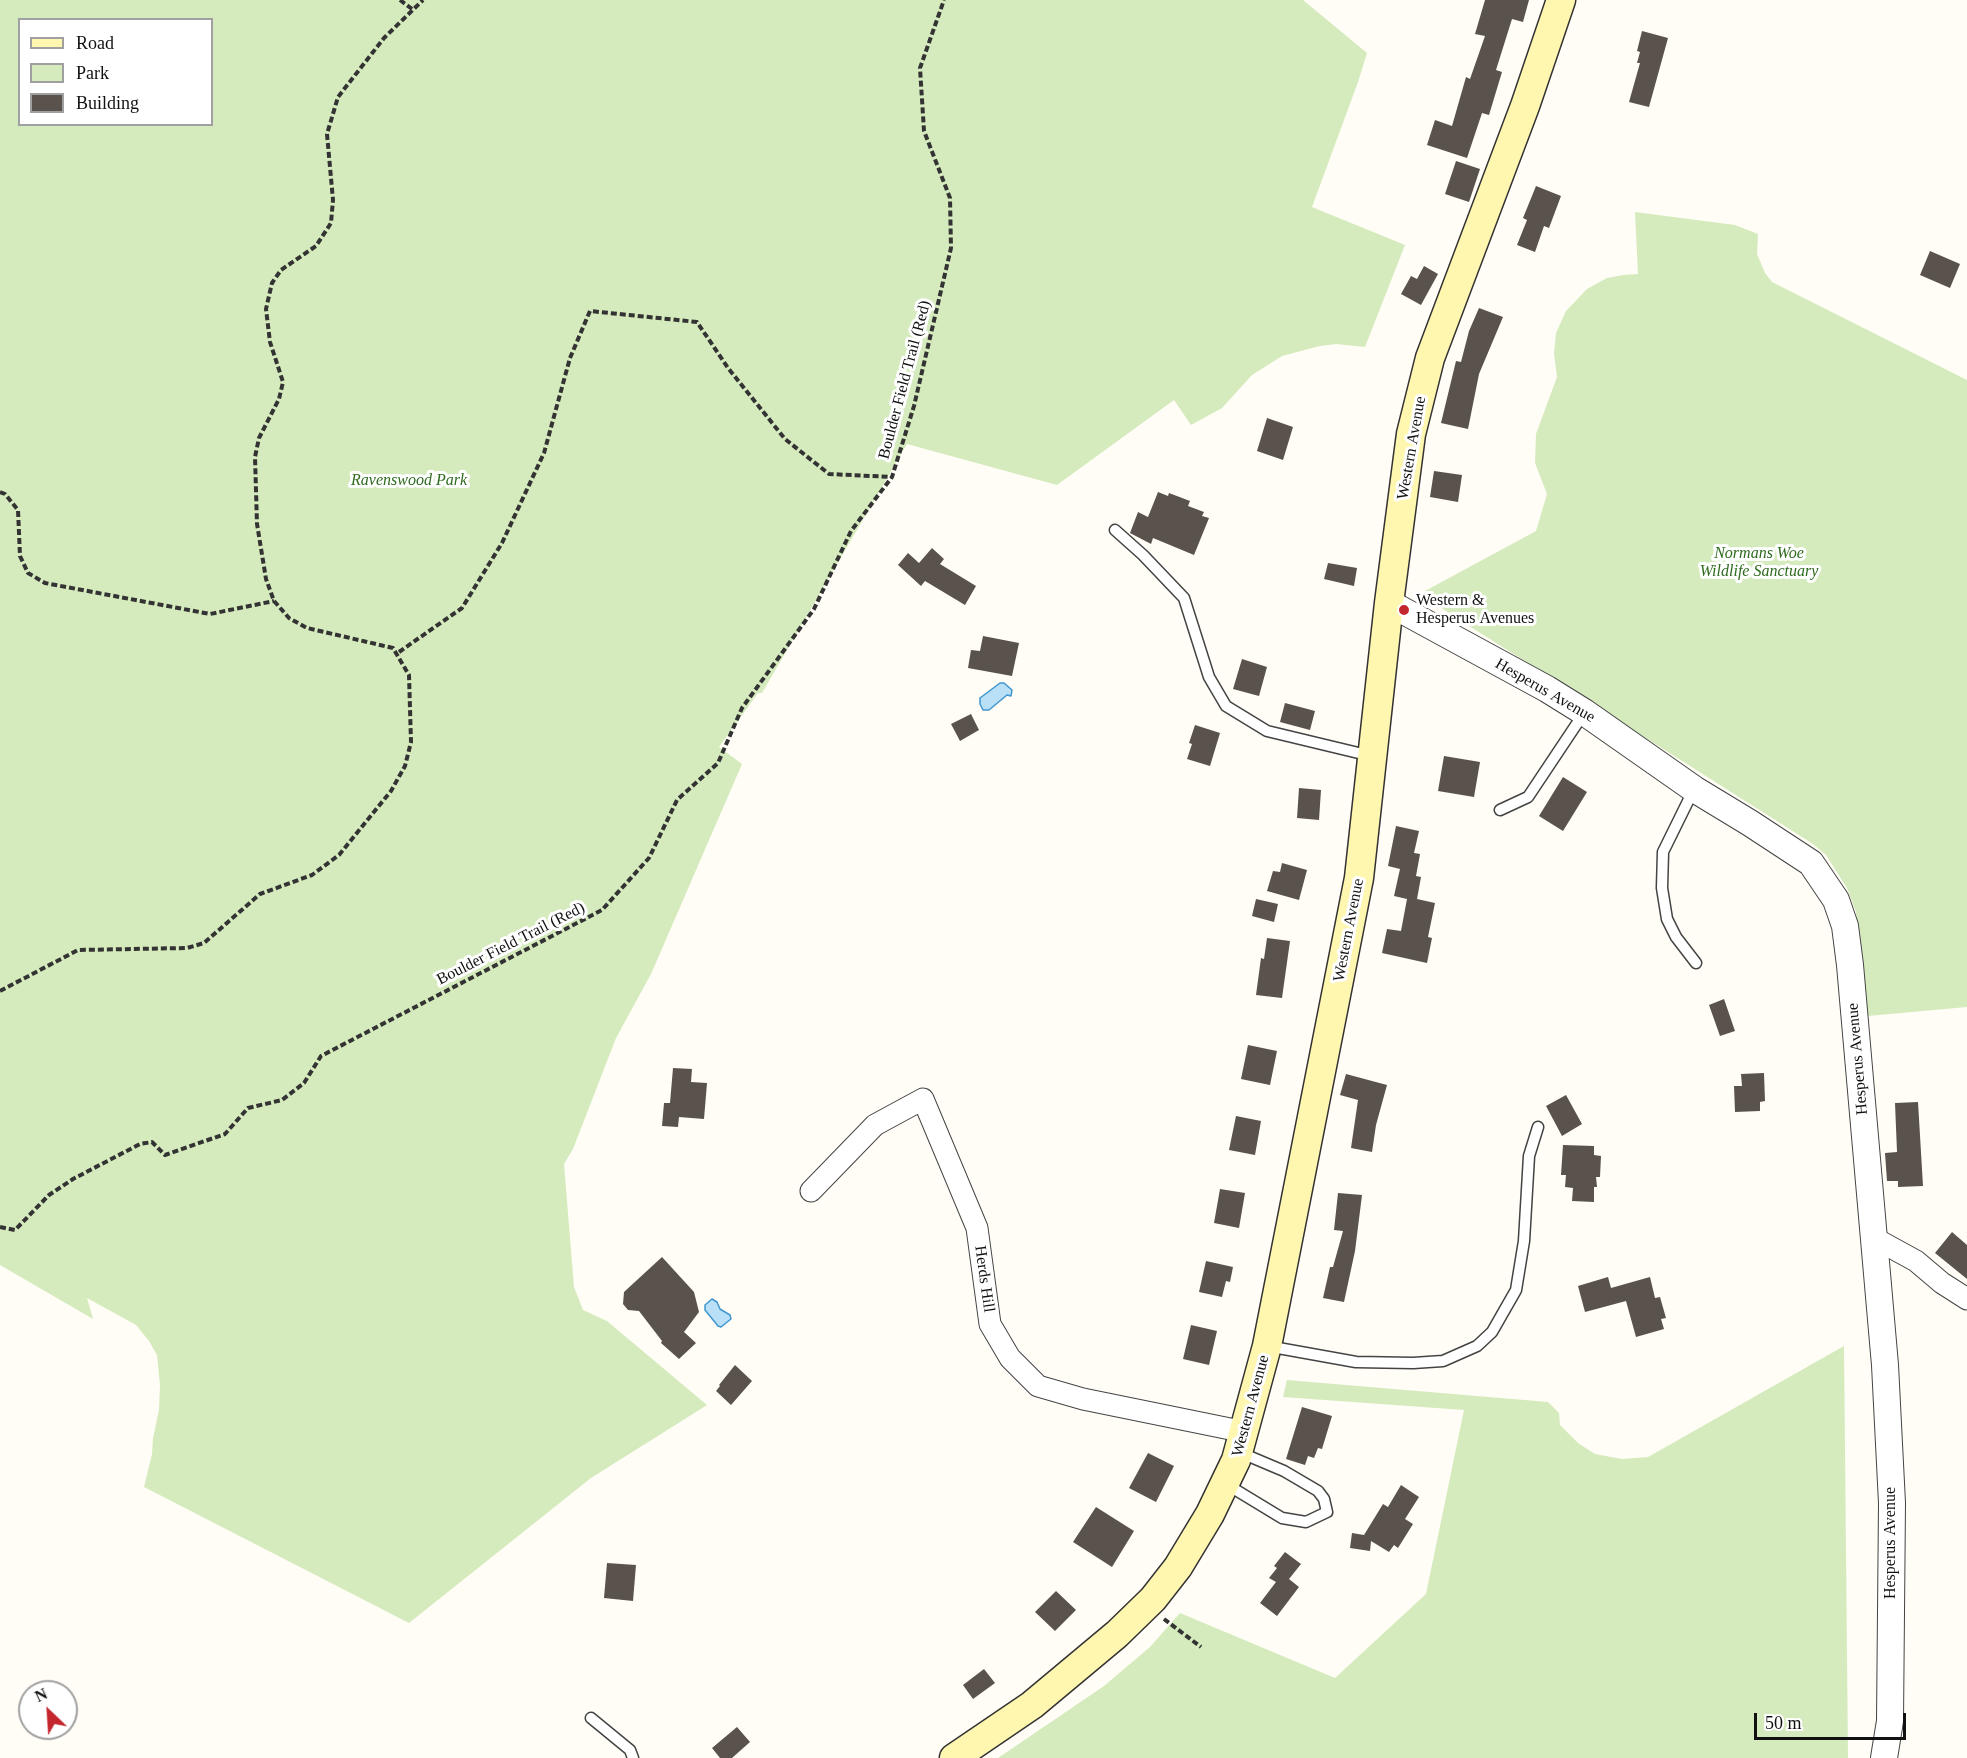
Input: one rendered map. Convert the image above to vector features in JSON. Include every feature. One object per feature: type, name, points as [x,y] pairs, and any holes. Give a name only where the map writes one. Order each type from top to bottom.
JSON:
[{"type":"main road","name":"Western Avenue","points":[[954,1758],[1032,1705],[1117,1634],[1146,1605],[1178,1567],[1210,1514],[1242,1442],[1267,1346],[1359,878],[1389,603],[1411,434],[1430,358],[1526,106],[1561,0]]},
{"type":"street","name":"Hesperus Avenue","points":[[1389,603],[1547,689],[1584,712],[1694,789],[1811,864],[1836,900],[1845,926],[1850,965],[1885,1365],[1892,1503],[1890,1721],[1884,1758]]},
{"type":"street","name":"Herds Hill","points":[[812,1191],[875,1125],[923,1099],[977,1228],[990,1324],[1010,1358],[1038,1386],[1242,1442]]},
{"type":"street","points":[[1874,1238],[1907,1255],[1942,1283],[1967,1299]]},
{"type":"lane","points":[[1115,530],[1143,555],[1184,598],[1209,677],[1226,706],[1267,731],[1373,756]]},
{"type":"lane","points":[[1500,810],[1528,797],[1584,712]]},
{"type":"lane","points":[[1694,789],[1663,852],[1662,888],[1667,919],[1676,937],[1696,963]]},
{"type":"lane","points":[[1267,1346],[1356,1362],[1413,1364],[1443,1361],[1477,1346],[1492,1332],[1516,1290],[1524,1241],[1529,1156],[1538,1127]]},
{"type":"lane","points":[[1225,1484],[1282,1518],[1306,1522],[1327,1512],[1324,1499],[1318,1491],[1242,1442]]},
{"type":"lane","points":[[591,1718],[630,1750],[633,1758]]},
{"type":"path","points":[[400,0],[412,9]]},
{"type":"path","points":[[0,992],[78,950],[187,948],[204,943],[260,894],[312,875],[339,855],[391,791],[405,766],[411,742],[409,675],[393,648],[307,628],[289,618],[274,601],[266,579],[256,524],[255,457],[259,438],[279,399],[283,382],[270,342],[266,309],[272,283],[281,270],[316,246],[330,223],[333,200],[327,134],[338,97],[384,38],[423,0]]},
{"type":"path","name":"Boulder Field Trail (Red)","points":[[0,1227],[15,1230],[49,1194],[140,1144],[152,1142],[165,1155],[225,1134],[248,1108],[282,1100],[304,1083],[321,1056],[602,910],[649,858],[677,800],[718,764],[742,708],[814,609],[851,531],[892,477],[914,406],[951,248],[950,198],[924,131],[920,68],[944,0]]},
{"type":"path","points":[[399,652],[462,608],[502,543],[544,453],[570,358],[590,311],[698,322],[728,368],[785,439],[829,474],[892,477]]},
{"type":"path","points":[[0,492],[5,494],[18,510],[20,556],[28,573],[45,583],[210,614],[274,601]]},
{"type":"path","points":[[1146,1605],[1201,1647]]},
{"type":"green space","name":"Ravenswood Park","points":[[0,0],[1303,0],[1367,53],[1312,207],[1405,245],[1365,347],[1336,344],[1282,356],[1252,375],[1222,408],[1191,425],[1174,400],[1057,485],[907,444],[762,693],[758,693],[719,747],[742,764],[651,974],[616,1038],[573,1149],[564,1164],[574,1287],[583,1310],[607,1321],[707,1405],[591,1478],[409,1623],[144,1487],[159,1410],[160,1385],[157,1355],[136,1325],[87,1298],[93,1319],[0,1265]]},
{"type":"green space","name":"Normans Woe Wildlife Sanctuary","points":[[1635,212],[1735,225],[1758,234],[1757,254],[1765,273],[1772,282],[1967,380],[1967,1007],[1868,1016],[1856,912],[1847,888],[1826,855],[1813,844],[1452,615],[1434,603],[1425,591],[1536,531],[1547,494],[1535,463],[1536,434],[1557,377],[1554,354],[1556,333],[1566,311],[1587,289],[1607,278],[1638,274]]},
{"type":"green space","points":[[1844,1346],[1848,1758],[998,1758],[1104,1686],[1150,1647],[1180,1613],[1335,1678],[1426,1594],[1464,1410],[1283,1397],[1287,1380],[1548,1402],[1559,1413],[1560,1425],[1578,1443],[1595,1454],[1622,1459],[1648,1457]]},
{"type":"water","points":[[1000,683],[1004,683],[1012,690],[1011,696],[1007,695],[989,710],[983,710],[980,698]]},
{"type":"water","points":[[712,1299],[717,1302],[720,1309],[730,1315],[731,1319],[721,1327],[705,1310],[705,1305]]},
{"type":"building","points":[[1485,0],[1529,0],[1523,22],[1512,19],[1496,70],[1502,72],[1489,115],[1482,113],[1467,158],[1427,145],[1435,120],[1452,126],[1466,77],[1470,79],[1485,36],[1475,34]]},
{"type":"building","points":[[1642,31],[1668,38],[1649,107],[1629,102],[1640,63],[1637,63],[1640,52],[1637,51]]},
{"type":"building","points":[[1456,161],[1480,169],[1469,202],[1445,194]]},
{"type":"building","points":[[1536,186],[1561,196],[1549,228],[1544,226],[1535,252],[1517,245],[1527,220],[1523,218]]},
{"type":"building","points":[[1930,251],[1960,264],[1950,288],[1920,275]]},
{"type":"building","points":[[1424,266],[1438,274],[1421,305],[1401,294],[1411,276],[1417,279]]},
{"type":"building","points":[[1479,308],[1503,317],[1479,374],[1468,429],[1441,423],[1456,361],[1461,362],[1469,331]]},
{"type":"building","points":[[1267,418],[1293,427],[1283,460],[1257,451]]},
{"type":"building","points":[[1434,471],[1462,475],[1458,502],[1430,497]]},
{"type":"building","points":[[1158,492],[1168,496],[1169,493],[1190,501],[1188,506],[1204,512],[1202,516],[1209,518],[1194,555],[1153,538],[1151,544],[1130,533],[1138,512],[1148,517]]},
{"type":"building","points":[[932,548],[944,559],[940,564],[976,586],[965,605],[925,581],[921,586],[898,565],[908,553],[919,563]]},
{"type":"building","points":[[1328,563],[1357,568],[1354,586],[1324,579]]},
{"type":"building","points":[[983,636],[1019,643],[1012,676],[968,668],[971,650],[980,651]]},
{"type":"building","points":[[1242,659],[1267,667],[1259,696],[1233,689]]},
{"type":"building","points":[[1285,703],[1315,711],[1310,730],[1280,722]]},
{"type":"building","points":[[971,714],[979,730],[960,741],[951,724]]},
{"type":"building","points":[[1195,725],[1220,733],[1210,766],[1187,759]]},
{"type":"building","points":[[1444,756],[1480,762],[1474,797],[1438,791]]},
{"type":"building","points":[[1563,777],[1587,792],[1563,831],[1539,816]]},
{"type":"building","points":[[1299,788],[1321,790],[1319,820],[1297,818]]},
{"type":"building","points":[[1396,826],[1419,831],[1414,853],[1420,854],[1416,876],[1421,877],[1417,899],[1435,903],[1428,937],[1432,938],[1427,963],[1382,953],[1387,929],[1401,931],[1407,899],[1394,896],[1400,869],[1388,866]]},
{"type":"building","points":[[1282,863],[1307,870],[1299,900],[1267,891],[1273,871],[1280,872]]},
{"type":"building","points":[[1256,899],[1278,904],[1274,922],[1252,916]]},
{"type":"building","points":[[1267,938],[1290,941],[1282,998],[1256,995],[1261,958],[1264,959]]},
{"type":"building","points":[[1724,999],[1735,1031],[1720,1036],[1709,1005]]},
{"type":"building","points":[[1248,1045],[1277,1051],[1270,1085],[1241,1079]]},
{"type":"building","points":[[673,1068],[692,1069],[691,1082],[707,1083],[704,1119],[679,1117],[678,1127],[662,1126],[664,1103],[670,1103]]},
{"type":"building","points":[[1764,1073],[1765,1101],[1760,1102],[1760,1111],[1735,1112],[1734,1086],[1742,1086],[1741,1074]]},
{"type":"building","points":[[1346,1074],[1387,1085],[1376,1125],[1372,1152],[1351,1148],[1358,1100],[1340,1095]]},
{"type":"building","points":[[1566,1095],[1582,1124],[1562,1136],[1546,1106]]},
{"type":"building","points":[[1918,1102],[1923,1186],[1898,1187],[1898,1181],[1887,1181],[1885,1153],[1897,1152],[1895,1103]]},
{"type":"building","points":[[1236,1116],[1261,1121],[1255,1155],[1229,1150]]},
{"type":"building","points":[[1563,1145],[1594,1146],[1594,1155],[1601,1156],[1600,1177],[1596,1177],[1597,1187],[1594,1187],[1594,1202],[1572,1201],[1573,1188],[1565,1187],[1566,1175],[1561,1175]]},
{"type":"building","points":[[1220,1189],[1245,1193],[1239,1228],[1214,1223]]},
{"type":"building","points":[[1338,1193],[1362,1195],[1355,1251],[1344,1302],[1323,1298],[1330,1267],[1333,1267],[1343,1231],[1334,1230]]},
{"type":"building","points":[[1952,1232],[1967,1245],[1967,1279],[1935,1253]]},
{"type":"building","points":[[662,1257],[694,1292],[699,1312],[684,1332],[696,1343],[679,1359],[661,1343],[662,1341],[639,1311],[628,1310],[623,1304],[624,1292]]},
{"type":"building","points":[[1206,1261],[1233,1267],[1230,1282],[1226,1281],[1222,1297],[1199,1292]]},
{"type":"building","points":[[1608,1277],[1611,1288],[1650,1277],[1655,1298],[1660,1297],[1666,1318],[1661,1319],[1664,1329],[1636,1337],[1626,1301],[1585,1312],[1578,1286]]},
{"type":"building","points":[[1191,1325],[1217,1331],[1209,1365],[1183,1359]]},
{"type":"building","points":[[735,1365],[752,1381],[731,1405],[716,1391]]},
{"type":"building","points":[[1302,1407],[1332,1416],[1322,1449],[1318,1448],[1314,1458],[1308,1456],[1305,1465],[1286,1459]]},
{"type":"building","points":[[1148,1453],[1174,1466],[1156,1502],[1129,1488]]},
{"type":"building","points":[[1401,1485],[1419,1497],[1405,1519],[1413,1524],[1398,1548],[1394,1545],[1389,1552],[1371,1541],[1370,1551],[1350,1548],[1352,1533],[1364,1535],[1383,1504],[1388,1507]]},
{"type":"building","points":[[1096,1507],[1134,1531],[1112,1567],[1073,1542]]},
{"type":"building","points":[[1285,1552],[1301,1564],[1289,1579],[1299,1587],[1277,1616],[1260,1603],[1276,1582],[1269,1578],[1277,1568],[1274,1566]]},
{"type":"building","points":[[607,1563],[636,1565],[633,1601],[604,1598]]},
{"type":"building","points":[[1056,1591],[1076,1610],[1055,1631],[1035,1612]]},
{"type":"building","points":[[984,1669],[995,1683],[973,1699],[963,1685]]},
{"type":"building","points":[[737,1727],[750,1742],[732,1758],[720,1758],[712,1748]]},
{"type":"place","name":"Western & Hesperus Avenues","points":[[1404,610]]}]
